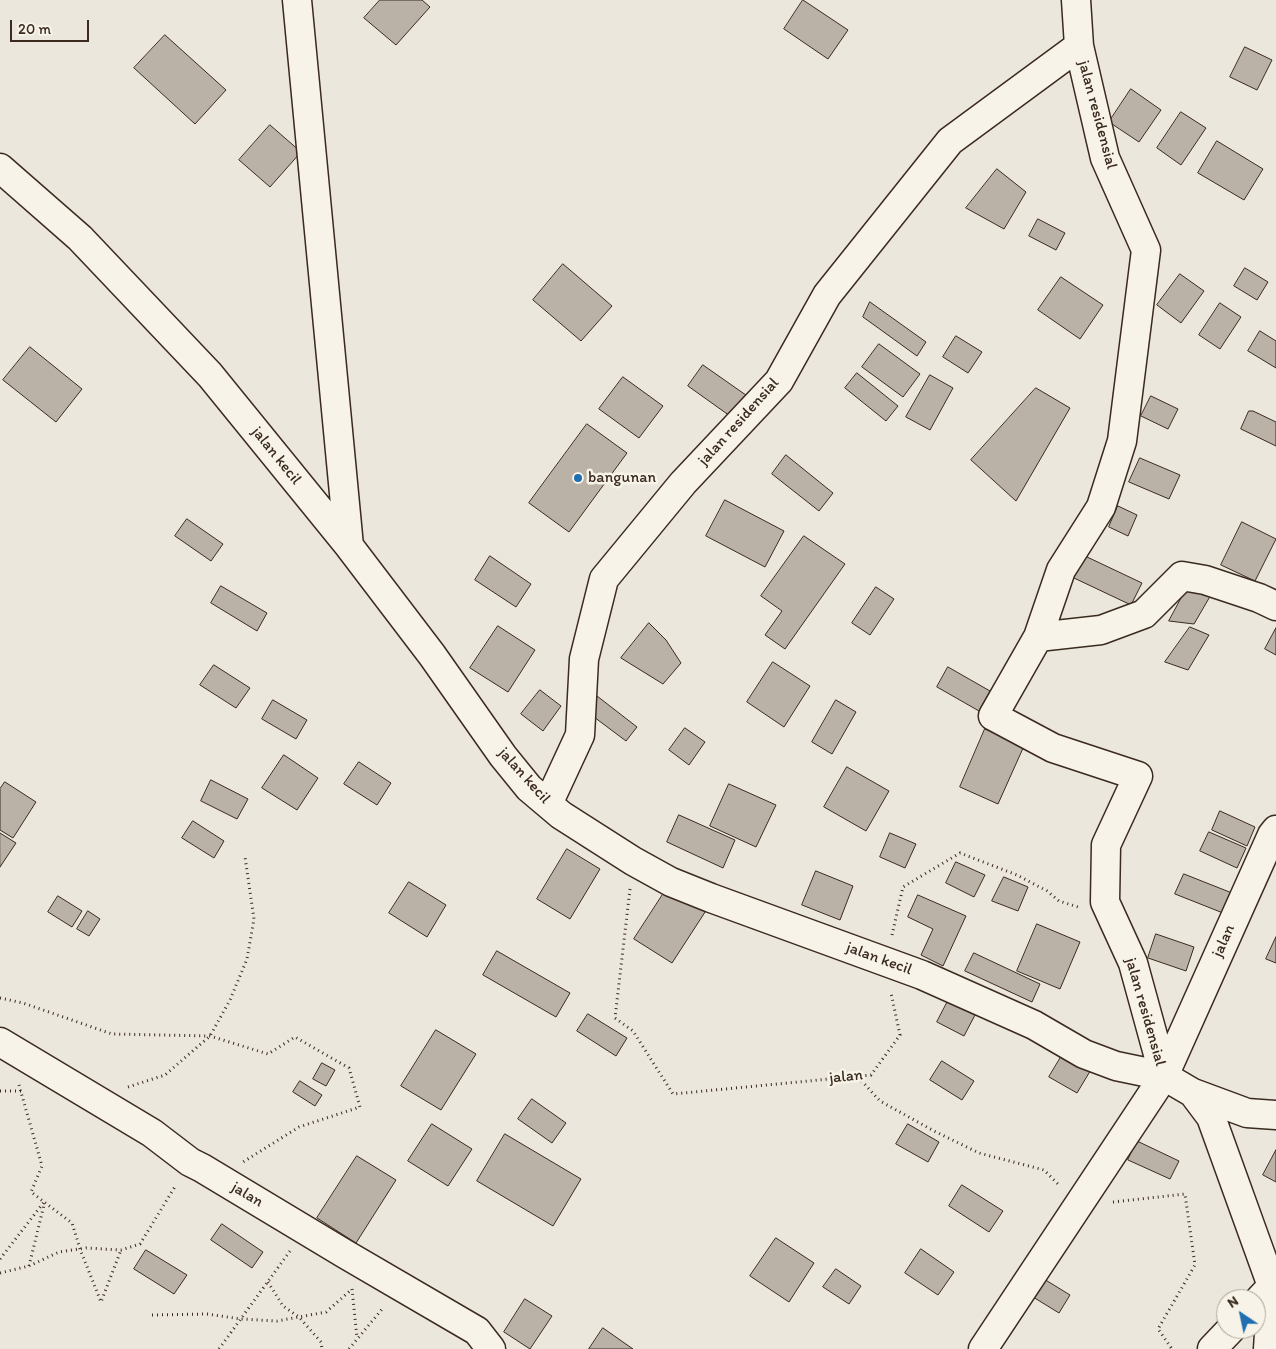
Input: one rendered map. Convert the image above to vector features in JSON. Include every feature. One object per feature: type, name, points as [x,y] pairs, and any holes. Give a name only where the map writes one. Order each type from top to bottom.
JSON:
[{"type":"street","points":[[297,0],[349,546]]},
{"type":"street","points":[[1076,0],[1079,46]]},
{"type":"street","name":"jalan residensial","points":[[548,804],[580,735],[584,659],[604,579],[683,483],[778,381],[827,295],[950,141],[1079,46],[1105,158],[1146,250],[1122,442],[1101,507],[1061,570],[1038,637],[993,716],[1053,748],[1138,776],[1106,845],[1106,902],[1133,963],[1164,1076]]},
{"type":"street","name":"jalan kecil","points":[[0,168],[80,238],[210,375],[349,546],[432,655],[503,756],[529,788],[561,815],[633,861],[671,882],[922,975],[1034,1025],[1084,1054],[1116,1066],[1164,1076],[1193,1093],[1247,1113],[1276,1115]]},
{"type":"street","points":[[1038,637],[1101,630],[1144,614],[1182,576],[1205,580],[1259,598],[1276,606]]},
{"type":"street","name":"jalan","points":[[984,1349],[1164,1076],[1276,830]]},
{"type":"street","name":"jalan","points":[[3,1044],[152,1133],[190,1162],[477,1331],[491,1349]]},
{"type":"street","points":[[1193,1093],[1211,1117],[1262,1289]]},
{"type":"street","points":[[1266,1322],[1268,1349]]},
{"type":"street","points":[[1212,1349],[1222,1339]]},
{"type":"path","name":"jalan","points":[[633,861],[615,1018],[633,1031],[673,1094],[871,1075],[900,1035],[885,962],[903,888],[960,853],[1017,875],[1047,891],[1059,901],[1112,918]]},
{"type":"path","points":[[128,1087],[165,1075],[210,1036],[230,1000],[247,959],[254,919],[245,857]]},
{"type":"path","points":[[0,998],[23,1003],[112,1034],[210,1036],[268,1054],[295,1037],[349,1068],[360,1107],[298,1127],[218,1178]]},
{"type":"path","points":[[3,1044],[21,1091],[42,1166],[31,1192],[72,1223],[101,1302],[122,1250]]},
{"type":"path","points":[[858,1076],[880,1101],[934,1131],[979,1153],[1044,1170],[1078,1206],[1185,1194],[1195,1265],[1158,1329],[1172,1349]]},
{"type":"path","points":[[0,1273],[29,1266],[59,1252],[86,1248],[122,1250],[140,1244],[190,1162]]},
{"type":"path","points":[[0,1259],[44,1202]]},
{"type":"path","points":[[29,1266],[44,1202]]},
{"type":"path","points":[[219,1349],[305,1230]]},
{"type":"path","points":[[345,1254],[352,1289],[357,1338]]},
{"type":"path","points":[[152,1315],[207,1314],[241,1319],[277,1321],[326,1312],[373,1270]]},
{"type":"path","points":[[268,1282],[283,1306],[298,1317],[321,1342],[322,1349]]},
{"type":"path","points":[[348,1349],[402,1287]]},
{"type":"building","points":[[380,0],[422,0],[430,7],[396,45],[364,18]]},
{"type":"building","points":[[803,0],[848,30],[828,59],[784,29]]},
{"type":"building","points":[[165,35],[226,90],[195,124],[134,68]]},
{"type":"building","points":[[1245,47],[1272,60],[1257,90],[1230,77]]},
{"type":"building","points":[[1131,89],[1161,110],[1139,142],[1109,122]]},
{"type":"building","points":[[1181,112],[1206,128],[1181,165],[1157,148]]},
{"type":"building","points":[[270,125],[301,152],[270,187],[239,160]]},
{"type":"building","points":[[1217,141],[1263,169],[1244,200],[1198,173]]},
{"type":"building","points":[[997,169],[1026,192],[1004,229],[966,208]]},
{"type":"building","points":[[1038,219],[1065,233],[1056,250],[1029,236]]},
{"type":"building","points":[[563,264],[612,306],[581,341],[533,300]]},
{"type":"building","points":[[1245,268],[1268,282],[1257,300],[1234,286]]},
{"type":"building","points":[[1180,274],[1204,291],[1181,323],[1157,305]]},
{"type":"building","points":[[1061,277],[1103,305],[1080,339],[1038,310]]},
{"type":"building","points":[[870,302],[926,342],[917,356],[863,317]]},
{"type":"building","points":[[1220,303],[1241,317],[1220,349],[1199,335]]},
{"type":"building","points":[[1260,331],[1276,341],[1276,368],[1248,351]]},
{"type":"building","points":[[956,336],[982,352],[968,373],[943,357]]},
{"type":"building","points":[[879,344],[920,374],[903,397],[862,367]]},
{"type":"building","points":[[30,347],[82,389],[56,422],[3,380]]},
{"type":"building","points":[[703,365],[753,400],[737,421],[688,386]]},
{"type":"building","points":[[857,373],[898,406],[886,421],[845,388]]},
{"type":"building","points":[[930,375],[953,388],[930,430],[906,417]]},
{"type":"building","name":"bangunan","points":[[623,377],[663,406],[639,438],[599,409]]},
{"type":"building","points":[[1036,388],[1070,408],[1016,501],[971,460]]},
{"type":"building","points":[[1151,396],[1178,409],[1168,429],[1141,416]]},
{"type":"building","points":[[1249,411],[1253,411],[1276,422],[1276,446],[1241,429]]},
{"type":"building","name":"bangunan","points":[[587,424],[627,453],[569,532],[529,503]]},
{"type":"building","points":[[786,455],[833,493],[819,511],[772,474]]},
{"type":"building","points":[[1140,458],[1180,475],[1169,499],[1129,482]]},
{"type":"building","points":[[725,500],[784,531],[765,567],[706,536]]},
{"type":"building","points":[[1118,506],[1137,515],[1128,536],[1109,527]]},
{"type":"building","points":[[187,519],[223,544],[211,561],[175,536]]},
{"type":"building","points":[[1242,522],[1276,539],[1255,581],[1221,565]]},
{"type":"building","points":[[804,536],[845,564],[785,649],[765,635],[782,611],[761,596]]},
{"type":"building","points":[[490,556],[531,584],[516,607],[475,580]]},
{"type":"building","points":[[1085,556],[1142,583],[1131,605],[1074,578]]},
{"type":"building","points":[[221,586],[267,613],[257,631],[211,603]]},
{"type":"building","points":[[1188,586],[1212,593],[1194,624],[1169,621]]},
{"type":"building","points":[[876,587],[894,599],[870,635],[852,623]]},
{"type":"building","points":[[649,623],[666,640],[681,663],[663,684],[621,658]]},
{"type":"building","points":[[498,626],[535,650],[508,692],[470,668]]},
{"type":"building","points":[[1190,627],[1209,635],[1188,670],[1165,662]]},
{"type":"building","points":[[1276,628],[1276,655],[1265,649]]},
{"type":"building","points":[[773,662],[810,686],[784,727],[747,702]]},
{"type":"building","points":[[214,665],[250,688],[236,708],[200,685]]},
{"type":"building","points":[[948,667],[990,691],[979,711],[937,687]]},
{"type":"building","points":[[540,690],[561,706],[543,731],[521,714]]},
{"type":"building","points":[[597,696],[637,727],[626,741],[586,711]]},
{"type":"building","points":[[273,700],[307,720],[296,739],[262,719]]},
{"type":"building","points":[[836,700],[856,712],[832,754],[812,742]]},
{"type":"building","points":[[685,728],[705,742],[689,765],[669,750]]},
{"type":"building","points":[[985,729],[1024,746],[998,804],[960,787]]},
{"type":"building","points":[[284,755],[318,778],[297,810],[262,788]]},
{"type":"building","points":[[359,762],[391,783],[377,805],[344,784]]},
{"type":"building","points":[[847,767],[889,791],[866,831],[824,807]]},
{"type":"building","points":[[211,780],[248,799],[237,819],[201,801]]},
{"type":"building","points":[[5,782],[36,802],[13,838],[0,830],[0,789]]},
{"type":"building","points":[[729,784],[776,805],[756,847],[710,826]]},
{"type":"building","points":[[1220,811],[1255,827],[1247,846],[1212,830]]},
{"type":"building","points":[[679,815],[735,840],[723,868],[667,842]]},
{"type":"building","points":[[193,821],[224,841],[214,858],[182,838]]},
{"type":"building","points":[[1209,832],[1246,848],[1237,868],[1200,851]]},
{"type":"building","points":[[0,833],[16,843],[0,867]]},
{"type":"building","points":[[890,833],[916,844],[905,868],[880,857]]},
{"type":"building","points":[[567,849],[600,869],[570,919],[537,899]]},
{"type":"building","points":[[956,862],[985,875],[974,897],[946,883]]},
{"type":"building","points":[[816,871],[853,886],[840,920],[802,905]]},
{"type":"building","points":[[1184,874],[1232,893],[1223,913],[1175,894]]},
{"type":"building","points":[[1004,877],[1028,887],[1018,911],[992,901]]},
{"type":"building","points":[[409,882],[446,905],[427,937],[389,913]]},
{"type":"building","points":[[671,882],[709,906],[672,963],[634,939]]},
{"type":"building","points":[[918,895],[966,916],[943,966],[921,955],[933,929],[908,917]]},
{"type":"building","points":[[58,896],[82,911],[72,927],[48,912]]},
{"type":"building","points":[[88,911],[100,919],[89,936],[77,929]]},
{"type":"building","points":[[1037,924],[1080,942],[1060,989],[1017,971]]},
{"type":"building","points":[[1156,934],[1194,947],[1186,971],[1148,958]]},
{"type":"building","points":[[1276,937],[1276,963],[1266,959]]},
{"type":"building","points":[[497,951],[570,993],[556,1017],[483,975]]},
{"type":"building","points":[[974,953],[1040,984],[1032,1002],[965,971]]},
{"type":"building","points":[[948,1001],[975,1015],[964,1036],[937,1022]]},
{"type":"building","points":[[588,1014],[627,1038],[616,1056],[577,1031]]},
{"type":"building","points":[[436,1030],[476,1054],[441,1110],[401,1086]]},
{"type":"building","points":[[1064,1052],[1092,1068],[1077,1093],[1049,1077]]},
{"type":"building","points":[[942,1061],[974,1081],[962,1100],[930,1080]]},
{"type":"building","points":[[322,1063],[335,1070],[326,1086],[313,1079]]},
{"type":"building","points":[[300,1081],[322,1095],[315,1106],[293,1092]]},
{"type":"building","points":[[532,1099],[566,1123],[552,1143],[518,1119]]},
{"type":"building","points":[[432,1124],[472,1149],[448,1186],[408,1161]]},
{"type":"building","points":[[908,1124],[939,1142],[928,1162],[896,1144]]},
{"type":"building","points":[[505,1134],[581,1179],[553,1226],[477,1181]]},
{"type":"building","points":[[1137,1141],[1179,1161],[1170,1179],[1128,1160]]},
{"type":"building","points":[[1276,1150],[1276,1182],[1263,1175]]},
{"type":"building","points":[[357,1156],[396,1180],[356,1243],[317,1218]]},
{"type":"building","points":[[962,1185],[1003,1211],[989,1232],[949,1206]]},
{"type":"building","points":[[222,1224],[263,1252],[252,1268],[211,1240]]},
{"type":"building","points":[[776,1238],[814,1263],[789,1302],[750,1276]]},
{"type":"building","points":[[921,1249],[954,1272],[938,1295],[905,1273]]},
{"type":"building","points":[[146,1250],[187,1275],[174,1294],[134,1269]]},
{"type":"building","points":[[836,1269],[861,1286],[849,1304],[823,1287]]},
{"type":"building","points":[[1044,1279],[1070,1295],[1059,1313],[1033,1297]]},
{"type":"building","points":[[525,1299],[552,1316],[530,1349],[504,1332]]},
{"type":"building","points":[[603,1328],[633,1349],[589,1349]]},
{"type":"place","name":"bangunan","points":[[578,478]]}]
